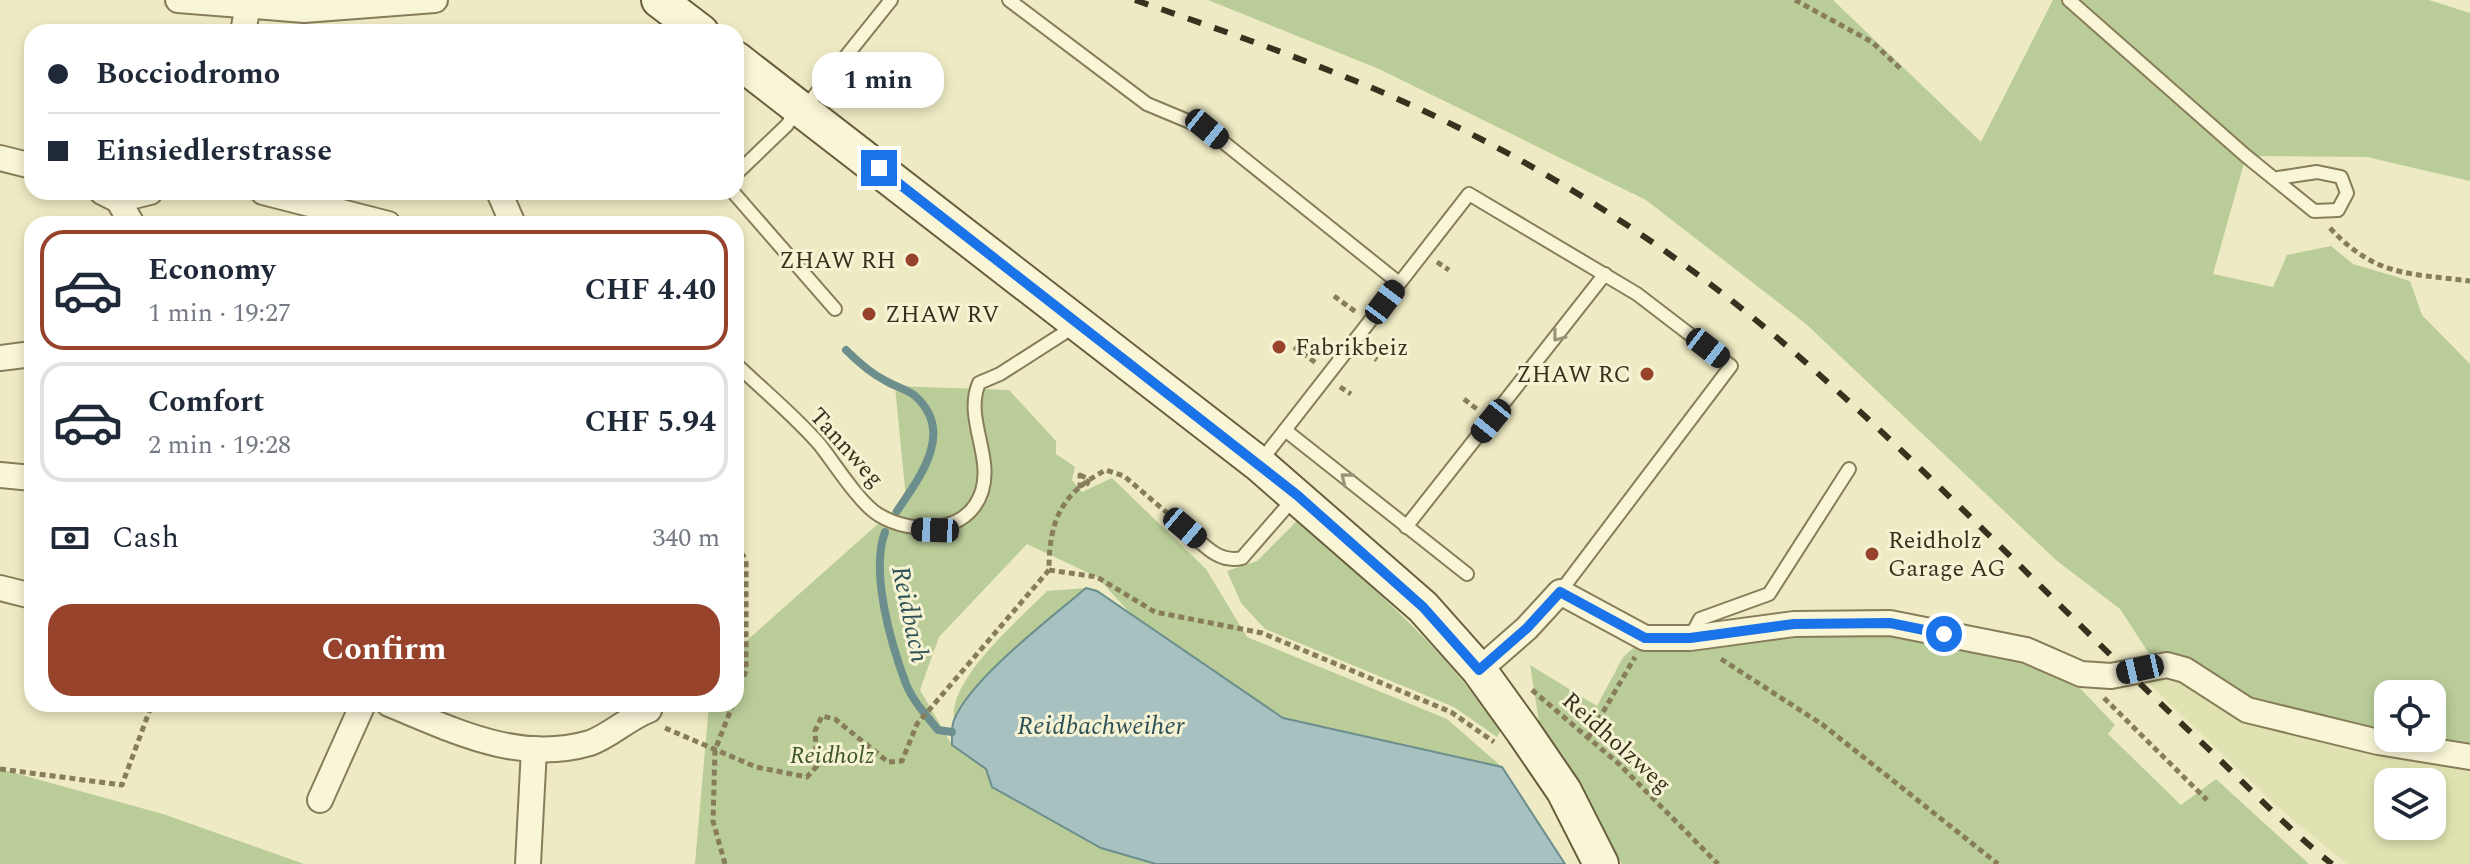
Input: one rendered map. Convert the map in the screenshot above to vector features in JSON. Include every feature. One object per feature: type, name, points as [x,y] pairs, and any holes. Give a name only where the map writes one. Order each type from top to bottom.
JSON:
[{"type":"main road","points":[[659,0],[690,24]]},
{"type":"main road","points":[[744,65],[1080,323],[1180,406],[1259,464],[1423,607],[1479,670],[1523,731],[1564,791],[1601,864]]},
{"type":"street","points":[[178,0],[304,10],[435,0]]},
{"type":"street","points":[[245,24],[249,4]]},
{"type":"street","points":[[0,158],[24,164]]},
{"type":"street","points":[[113,200],[126,216]]},
{"type":"street","points":[[294,200],[357,216]]},
{"type":"street","points":[[0,358],[24,355]]},
{"type":"street","points":[[0,475],[24,477]]},
{"type":"street","points":[[0,588],[24,594]]},
{"type":"street","points":[[1479,670],[1527,628],[1560,592],[1645,638],[1701,637],[1794,624],[1890,623],[2026,650],[2081,674],[2111,676],[2167,665],[2185,670],[2247,710],[2378,742],[2470,757]]},
{"type":"street","points":[[320,800],[359,712]]},
{"type":"street","points":[[408,712],[486,744],[534,749],[590,742],[640,712]]},
{"type":"street","points":[[528,864],[534,749]]},
{"type":"lane","points":[[744,166],[787,125],[891,0]]},
{"type":"lane","points":[[1009,0],[1147,104],[1207,129],[1399,283]]},
{"type":"lane","points":[[2069,0],[2246,156],[2278,178],[2314,211],[2338,210],[2347,193],[2341,177],[2317,172],[2278,178]]},
{"type":"lane","points":[[1259,464],[1469,194],[1605,274],[1731,366],[1560,592]]},
{"type":"lane","points":[[740,200],[835,309]]},
{"type":"lane","points":[[1406,527],[1605,274]]},
{"type":"lane","name":"Tannweg","points":[[744,372],[817,442],[877,515],[913,529],[935,530],[971,511],[982,490],[983,468],[973,398],[979,383],[1000,374],[1080,323]]},
{"type":"lane","points":[[1285,430],[1467,574]]},
{"type":"lane","points":[[1701,637],[1700,619],[1769,594],[1849,469]]},
{"type":"lane","points":[[1185,528],[1218,556],[1230,561],[1242,558],[1297,495]]},
{"type":"path","points":[[1795,0],[1872,42],[1901,69]]},
{"type":"path","points":[[2314,211],[2349,248],[2381,268],[2470,281]]},
{"type":"path","points":[[1334,296],[1355,311]]},
{"type":"path","points":[[1294,347],[1317,364]]},
{"type":"path","points":[[647,712],[715,750],[756,767],[807,777],[817,766],[815,731],[822,716],[835,719],[888,762],[902,761],[917,724],[940,701],[1049,570],[1049,533],[1064,504],[1080,486],[1106,470],[1124,476],[1185,528]]},
{"type":"path","points":[[744,557],[744,676]]},
{"type":"path","points":[[1049,570],[1097,577],[1155,612],[1262,633],[1451,712],[1497,744],[1523,731]]},
{"type":"path","points":[[1701,637],[1823,725],[1998,864]]},
{"type":"path","points":[[1588,738],[1645,638]]},
{"type":"path","points":[[2081,674],[2207,800]]},
{"type":"path","name":"Reidholzweg","points":[[1525,683],[1588,738],[1718,864]]},
{"type":"path","points":[[0,769],[122,785],[149,712]]},
{"type":"path","points":[[725,864],[713,821],[715,750],[730,712]]},
{"type":"green space","points":[[1208,0],[1833,0],[1981,142],[2053,0],[2429,0],[2470,13],[2470,181],[2367,157],[2246,156],[2213,274],[2273,287],[2287,255],[2331,246],[2353,264],[2410,281],[2422,315],[2470,364],[2470,749],[2446,745],[2446,680],[2374,680],[2374,730],[2259,701],[2185,661],[2150,655],[2120,609],[2056,560],[1806,324],[1646,200],[1379,69]]},
{"type":"green space","name":"Reidholz","points":[[895,386],[1009,390],[1056,441],[1056,454],[1075,467],[1072,480],[1082,492],[1112,478],[1206,569],[1247,637],[1447,719],[1502,767],[1283,718],[1131,614],[1097,577],[1027,544],[939,637],[920,690],[952,745],[1156,864],[695,864],[708,712],[744,712],[744,643],[906,499]]},
{"type":"green space","points":[[1297,521],[1431,645],[1500,731],[1497,737],[1454,707],[1265,629],[1241,603],[1227,571],[1257,561]]},
{"type":"green space","points":[[1086,588],[954,720],[955,704],[973,669],[1047,591]]},
{"type":"green space","points":[[1890,623],[2027,659],[2079,687],[2115,725],[2108,734],[2181,805],[2216,779],[2309,864],[1622,864],[1540,728],[1530,665],[1597,706],[1623,657],[1645,638]]},
{"type":"green space","points":[[2168,673],[2247,722],[2291,735],[2294,727],[2374,744],[2374,752],[2413,752],[2470,764],[2470,864],[2347,864],[2275,805],[2140,675]]},
{"type":"green space","points":[[0,769],[163,814],[304,864],[0,864]]},
{"type":"water","name":"Reidbachweiher","points":[[1086,588],[1097,591],[1283,718],[1502,767],[1565,864],[1156,864],[1101,848],[992,787],[986,769],[952,745],[954,720],[963,704],[994,668]]},
{"type":"waterway","name":"Reidbach","points":[[846,350],[875,374],[914,395],[926,409],[932,424],[933,439],[924,469],[897,511]]},
{"type":"waterway","name":"Reidbach","points":[[885,532],[881,548],[881,587],[900,668],[909,690],[924,713],[938,730],[952,732]]},
{"type":"railway","points":[[1135,0],[1316,65],[1422,110],[1574,191],[1670,254],[1761,324],[1855,407],[2281,820],[2332,864]]},
{"type":"place","name":"ZHAW RH","points":[[912,260]]},
{"type":"place","name":"ZHAW RV","points":[[869,314]]},
{"type":"place","name":"Fabrikbeiz","points":[[1279,347]]},
{"type":"place","name":"ZHAW RC","points":[[1647,374]]},
{"type":"place","name":"Reidholz Garage AG","points":[[1872,554]]},
{"type":"route","points":[[879,168],[1297,495],[1423,607],[1479,670],[1527,628],[1560,592],[1645,638],[1712,636],[1794,624],[1890,623],[1944,634]]}]
